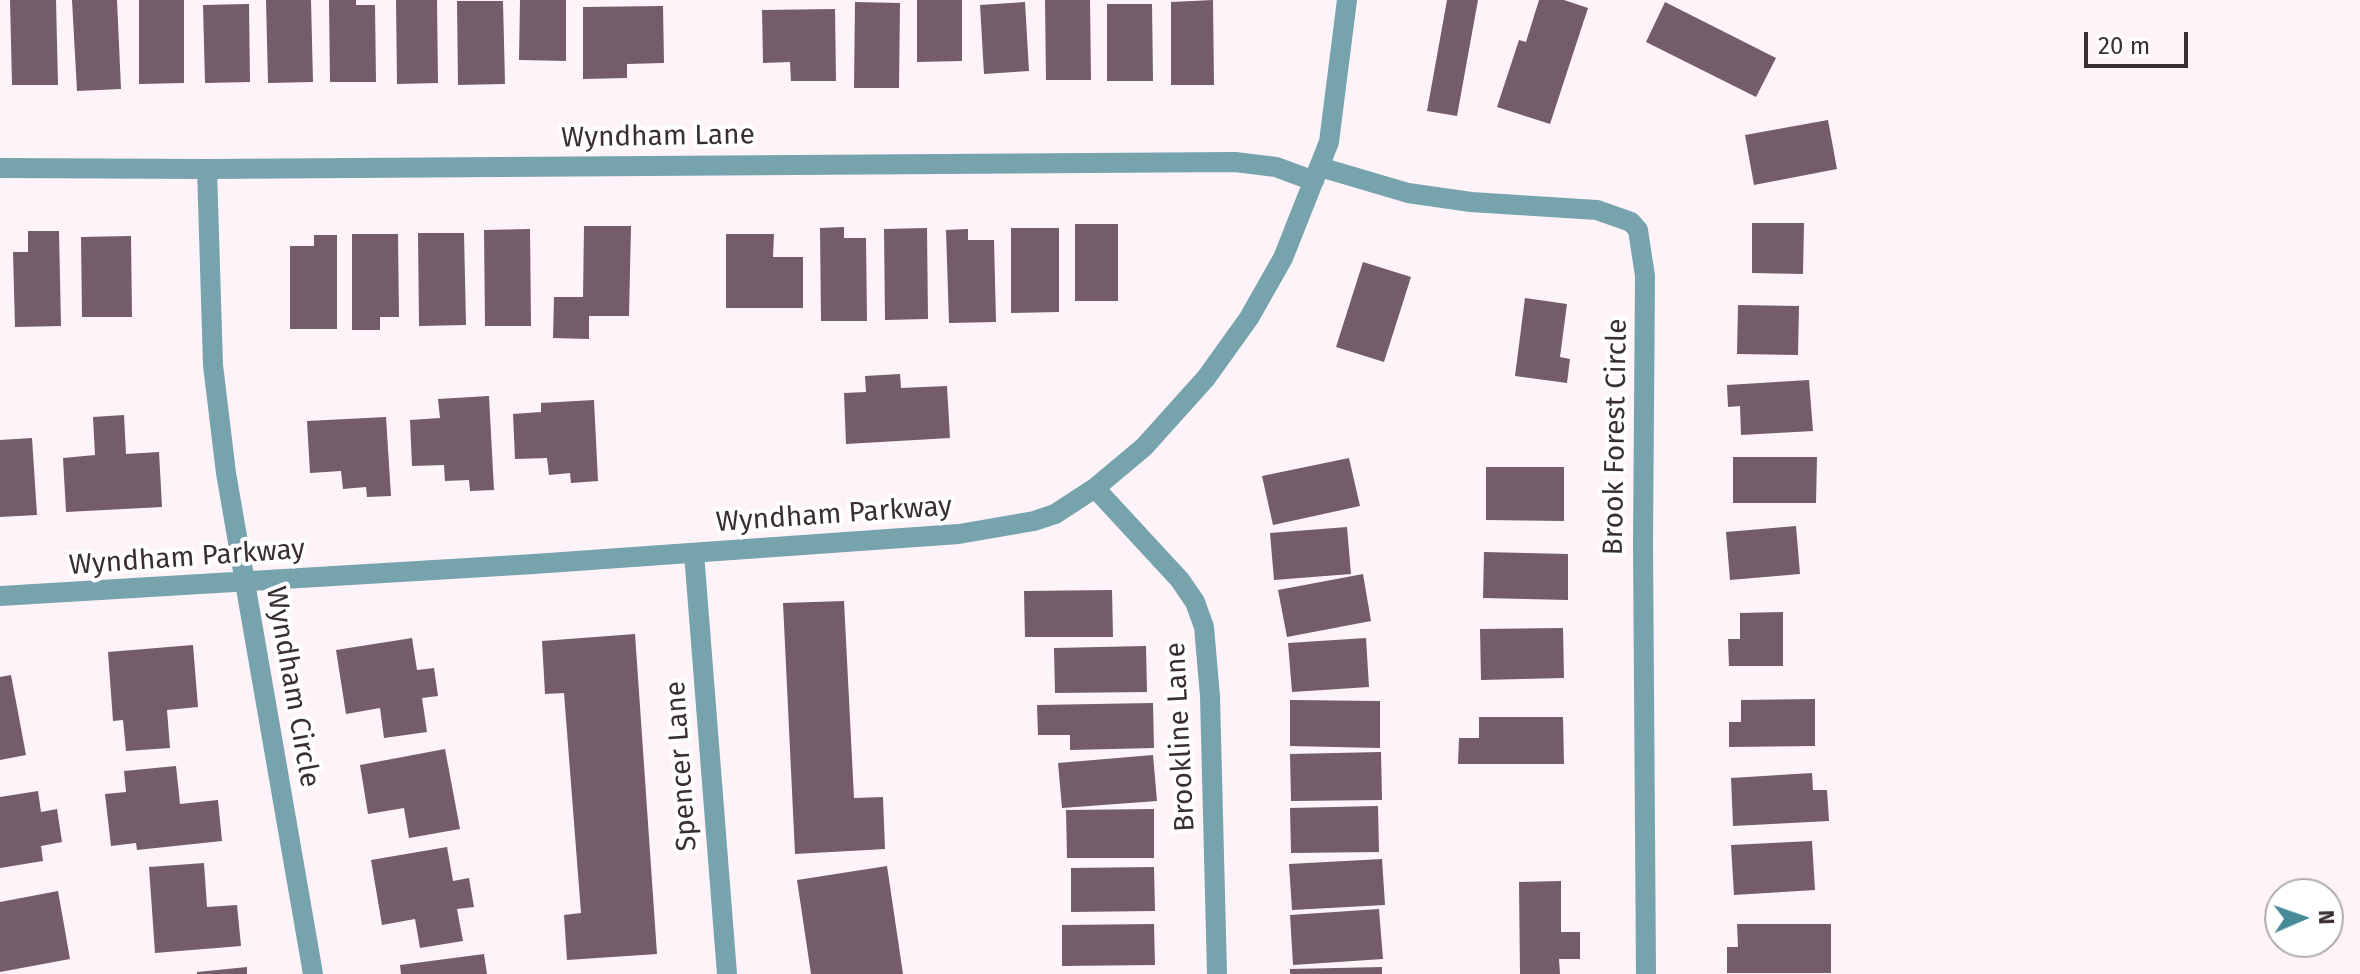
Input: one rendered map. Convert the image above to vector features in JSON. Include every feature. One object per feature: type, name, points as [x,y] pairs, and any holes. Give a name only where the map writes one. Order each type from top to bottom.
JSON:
[{"type":"street","name":"Wyndham Parkway","points":[[0,596],[969,533],[1055,514],[1095,488],[1144,447],[1206,378],[1249,318],[1283,258],[1329,142],[1347,0]]},
{"type":"street","name":"Wyndham Lane","points":[[0,168],[1235,162],[1317,174]]},
{"type":"street","name":"Wyndham Circle","points":[[207,169],[213,365],[226,473],[313,974]]},
{"type":"street","name":"Brook Forest Circle","points":[[1317,174],[1408,193],[1471,202],[1597,210],[1631,222],[1638,230],[1645,276],[1646,974]]},
{"type":"street","name":"Brookline Lane","points":[[1095,488],[1180,580],[1195,602],[1204,627],[1210,696],[1217,974]]},
{"type":"street","name":"Spencer Lane","points":[[694,553],[727,974]]},
{"type":"building","points":[[10,0],[56,0],[58,85],[12,85]]},
{"type":"building","points":[[72,0],[117,0],[121,89],[77,91]]},
{"type":"building","points":[[139,0],[184,0],[184,83],[139,84]]},
{"type":"building","points":[[266,0],[311,0],[313,82],[268,83]]},
{"type":"building","points":[[329,0],[356,0],[356,5],[375,5],[376,82],[330,82]]},
{"type":"building","points":[[396,0],[437,0],[438,83],[397,84]]},
{"type":"building","points":[[520,0],[566,0],[566,61],[519,60]]},
{"type":"building","points":[[917,0],[962,0],[962,61],[917,62]]},
{"type":"building","points":[[1045,0],[1090,0],[1091,80],[1046,80]]},
{"type":"building","points":[[1213,0],[1214,85],[1171,85],[1171,2]]},
{"type":"building","points":[[1447,0],[1478,0],[1457,116],[1427,111]]},
{"type":"building","points":[[1539,0],[1564,0],[1588,8],[1550,124],[1497,107],[1519,40],[1526,42]]},
{"type":"building","points":[[457,1],[503,1],[505,84],[458,85]]},
{"type":"building","points":[[855,2],[900,3],[899,88],[854,88]]},
{"type":"building","points":[[1025,2],[1029,71],[984,74],[980,5]]},
{"type":"building","points":[[1665,2],[1776,58],[1756,97],[1646,42]]},
{"type":"building","points":[[249,4],[250,82],[205,83],[203,5]]},
{"type":"building","points":[[1107,4],[1152,4],[1153,81],[1107,81]]},
{"type":"building","points":[[663,6],[664,63],[627,64],[627,78],[583,79],[583,7]]},
{"type":"building","points":[[835,9],[836,81],[791,81],[790,62],[763,63],[762,10]]},
{"type":"building","points":[[1828,120],[1837,169],[1754,185],[1745,135]]},
{"type":"building","points":[[1752,223],[1804,223],[1803,274],[1752,273]]},
{"type":"building","points":[[1075,224],[1118,224],[1118,301],[1075,301]]},
{"type":"building","points":[[584,226],[631,226],[629,316],[589,316],[589,339],[553,338],[554,297],[583,297]]},
{"type":"building","points":[[844,227],[844,238],[866,238],[867,321],[821,321],[820,228]]},
{"type":"building","points":[[927,228],[928,319],[885,320],[884,229]]},
{"type":"building","points":[[1011,228],[1059,228],[1059,312],[1011,313]]},
{"type":"building","points":[[530,229],[531,326],[485,326],[484,230]]},
{"type":"building","points":[[968,229],[968,240],[994,240],[996,322],[949,323],[946,230]]},
{"type":"building","points":[[28,231],[59,231],[61,326],[15,327],[13,252],[28,252]]},
{"type":"building","points":[[418,233],[464,233],[466,325],[419,326]]},
{"type":"building","points":[[352,234],[398,234],[399,317],[380,317],[380,330],[352,330]]},
{"type":"building","points":[[726,234],[774,234],[773,257],[803,257],[803,308],[726,308]]},
{"type":"building","points":[[314,235],[337,235],[337,329],[290,329],[290,246],[314,246]]},
{"type":"building","points":[[131,236],[132,317],[82,317],[81,237]]},
{"type":"building","points":[[1363,262],[1411,277],[1384,362],[1336,347]]},
{"type":"building","points":[[1525,298],[1567,304],[1560,357],[1570,359],[1567,383],[1515,376]]},
{"type":"building","points":[[1738,305],[1799,306],[1798,355],[1737,354]]},
{"type":"building","points":[[900,374],[901,388],[947,386],[950,438],[846,444],[844,393],[866,392],[865,376]]},
{"type":"building","points":[[1809,380],[1813,431],[1741,435],[1740,406],[1728,407],[1727,385]]},
{"type":"building","points":[[489,396],[494,490],[470,491],[469,480],[445,481],[444,465],[412,466],[410,420],[440,418],[438,399]]},
{"type":"building","points":[[594,400],[598,481],[571,483],[570,473],[549,475],[547,458],[515,459],[513,414],[541,412],[541,403]]},
{"type":"building","points":[[124,415],[126,454],[159,452],[162,507],[66,512],[63,458],[95,455],[93,417]]},
{"type":"building","points":[[386,417],[391,496],[367,497],[366,487],[343,489],[341,471],[310,473],[307,421]]},
{"type":"building","points":[[32,438],[37,515],[0,517],[0,440]]},
{"type":"building","points":[[1733,457],[1817,457],[1816,503],[1733,503]]},
{"type":"building","points":[[1349,458],[1360,506],[1273,525],[1262,476]]},
{"type":"building","points":[[1486,467],[1564,467],[1564,521],[1486,520]]},
{"type":"building","points":[[1796,526],[1800,574],[1730,580],[1726,532]]},
{"type":"building","points":[[1347,527],[1351,574],[1274,580],[1270,533]]},
{"type":"building","points":[[1484,552],[1568,554],[1568,600],[1483,598]]},
{"type":"building","points":[[1363,574],[1371,621],[1287,637],[1278,590]]},
{"type":"building","points":[[1112,590],[1113,637],[1025,637],[1024,591]]},
{"type":"building","points":[[844,601],[854,798],[883,797],[885,849],[795,854],[783,603]]},
{"type":"building","points":[[1783,612],[1783,666],[1729,666],[1728,639],[1740,639],[1740,613]]},
{"type":"building","points":[[1563,628],[1564,678],[1481,680],[1480,629]]},
{"type":"building","points":[[635,634],[657,954],[567,960],[564,915],[581,913],[564,693],[545,694],[542,641]]},
{"type":"building","points":[[412,638],[417,670],[434,668],[438,696],[422,698],[427,732],[384,738],[380,708],[346,714],[336,650]]},
{"type":"building","points":[[1366,638],[1369,687],[1292,692],[1288,643]]},
{"type":"building","points":[[193,645],[198,707],[167,710],[170,748],[126,751],[123,720],[113,721],[108,652]]},
{"type":"building","points":[[1146,646],[1147,692],[1055,693],[1054,648]]},
{"type":"building","points":[[11,675],[26,755],[0,760],[0,677]]},
{"type":"building","points":[[1815,699],[1815,746],[1729,747],[1729,722],[1741,722],[1741,700]]},
{"type":"building","points":[[1290,700],[1380,701],[1380,748],[1290,746]]},
{"type":"building","points":[[1153,703],[1154,748],[1070,750],[1070,735],[1038,735],[1037,705]]},
{"type":"building","points":[[1479,717],[1563,717],[1564,764],[1458,764],[1459,738],[1479,738]]},
{"type":"building","points":[[445,749],[460,829],[409,838],[404,808],[368,814],[360,765]]},
{"type":"building","points":[[1381,752],[1382,800],[1291,801],[1290,754]]},
{"type":"building","points":[[1153,755],[1157,801],[1062,808],[1058,763]]},
{"type":"building","points":[[176,766],[180,804],[218,800],[222,841],[137,850],[136,843],[111,846],[105,794],[126,792],[124,771]]},
{"type":"building","points":[[1812,773],[1813,790],[1827,790],[1829,821],[1733,826],[1731,778]]},
{"type":"building","points":[[38,791],[41,812],[57,809],[62,842],[41,846],[43,861],[0,868],[0,797]]},
{"type":"building","points":[[1378,806],[1379,852],[1291,853],[1290,808]]},
{"type":"building","points":[[1154,809],[1154,858],[1067,858],[1066,810]]},
{"type":"building","points":[[1812,841],[1815,890],[1734,895],[1731,845]]},
{"type":"building","points":[[447,847],[453,881],[469,878],[474,907],[457,909],[463,941],[420,948],[415,919],[382,925],[371,860]]},
{"type":"building","points":[[1382,859],[1385,905],[1292,910],[1289,864]]},
{"type":"building","points":[[204,863],[207,907],[237,905],[241,946],[155,953],[149,867]]},
{"type":"building","points":[[887,866],[903,974],[811,974],[797,880]]},
{"type":"building","points":[[1154,867],[1155,911],[1071,912],[1071,868]]},
{"type":"building","points":[[1561,881],[1561,932],[1580,932],[1580,959],[1559,959],[1560,974],[1520,974],[1519,882]]},
{"type":"building","points":[[58,891],[70,959],[0,972],[0,902]]},
{"type":"building","points":[[1379,909],[1383,959],[1293,965],[1290,915]]},
{"type":"building","points":[[1154,924],[1155,965],[1062,966],[1062,925]]},
{"type":"building","points":[[1737,924],[1831,924],[1831,973],[1727,973],[1727,947],[1738,947]]},
{"type":"building","points":[[484,954],[487,974],[401,974],[400,965]]},
{"type":"building","points":[[247,967],[247,974],[197,974],[197,972]]},
{"type":"building","points":[[1382,967],[1382,974],[1290,974],[1290,969]]}]
